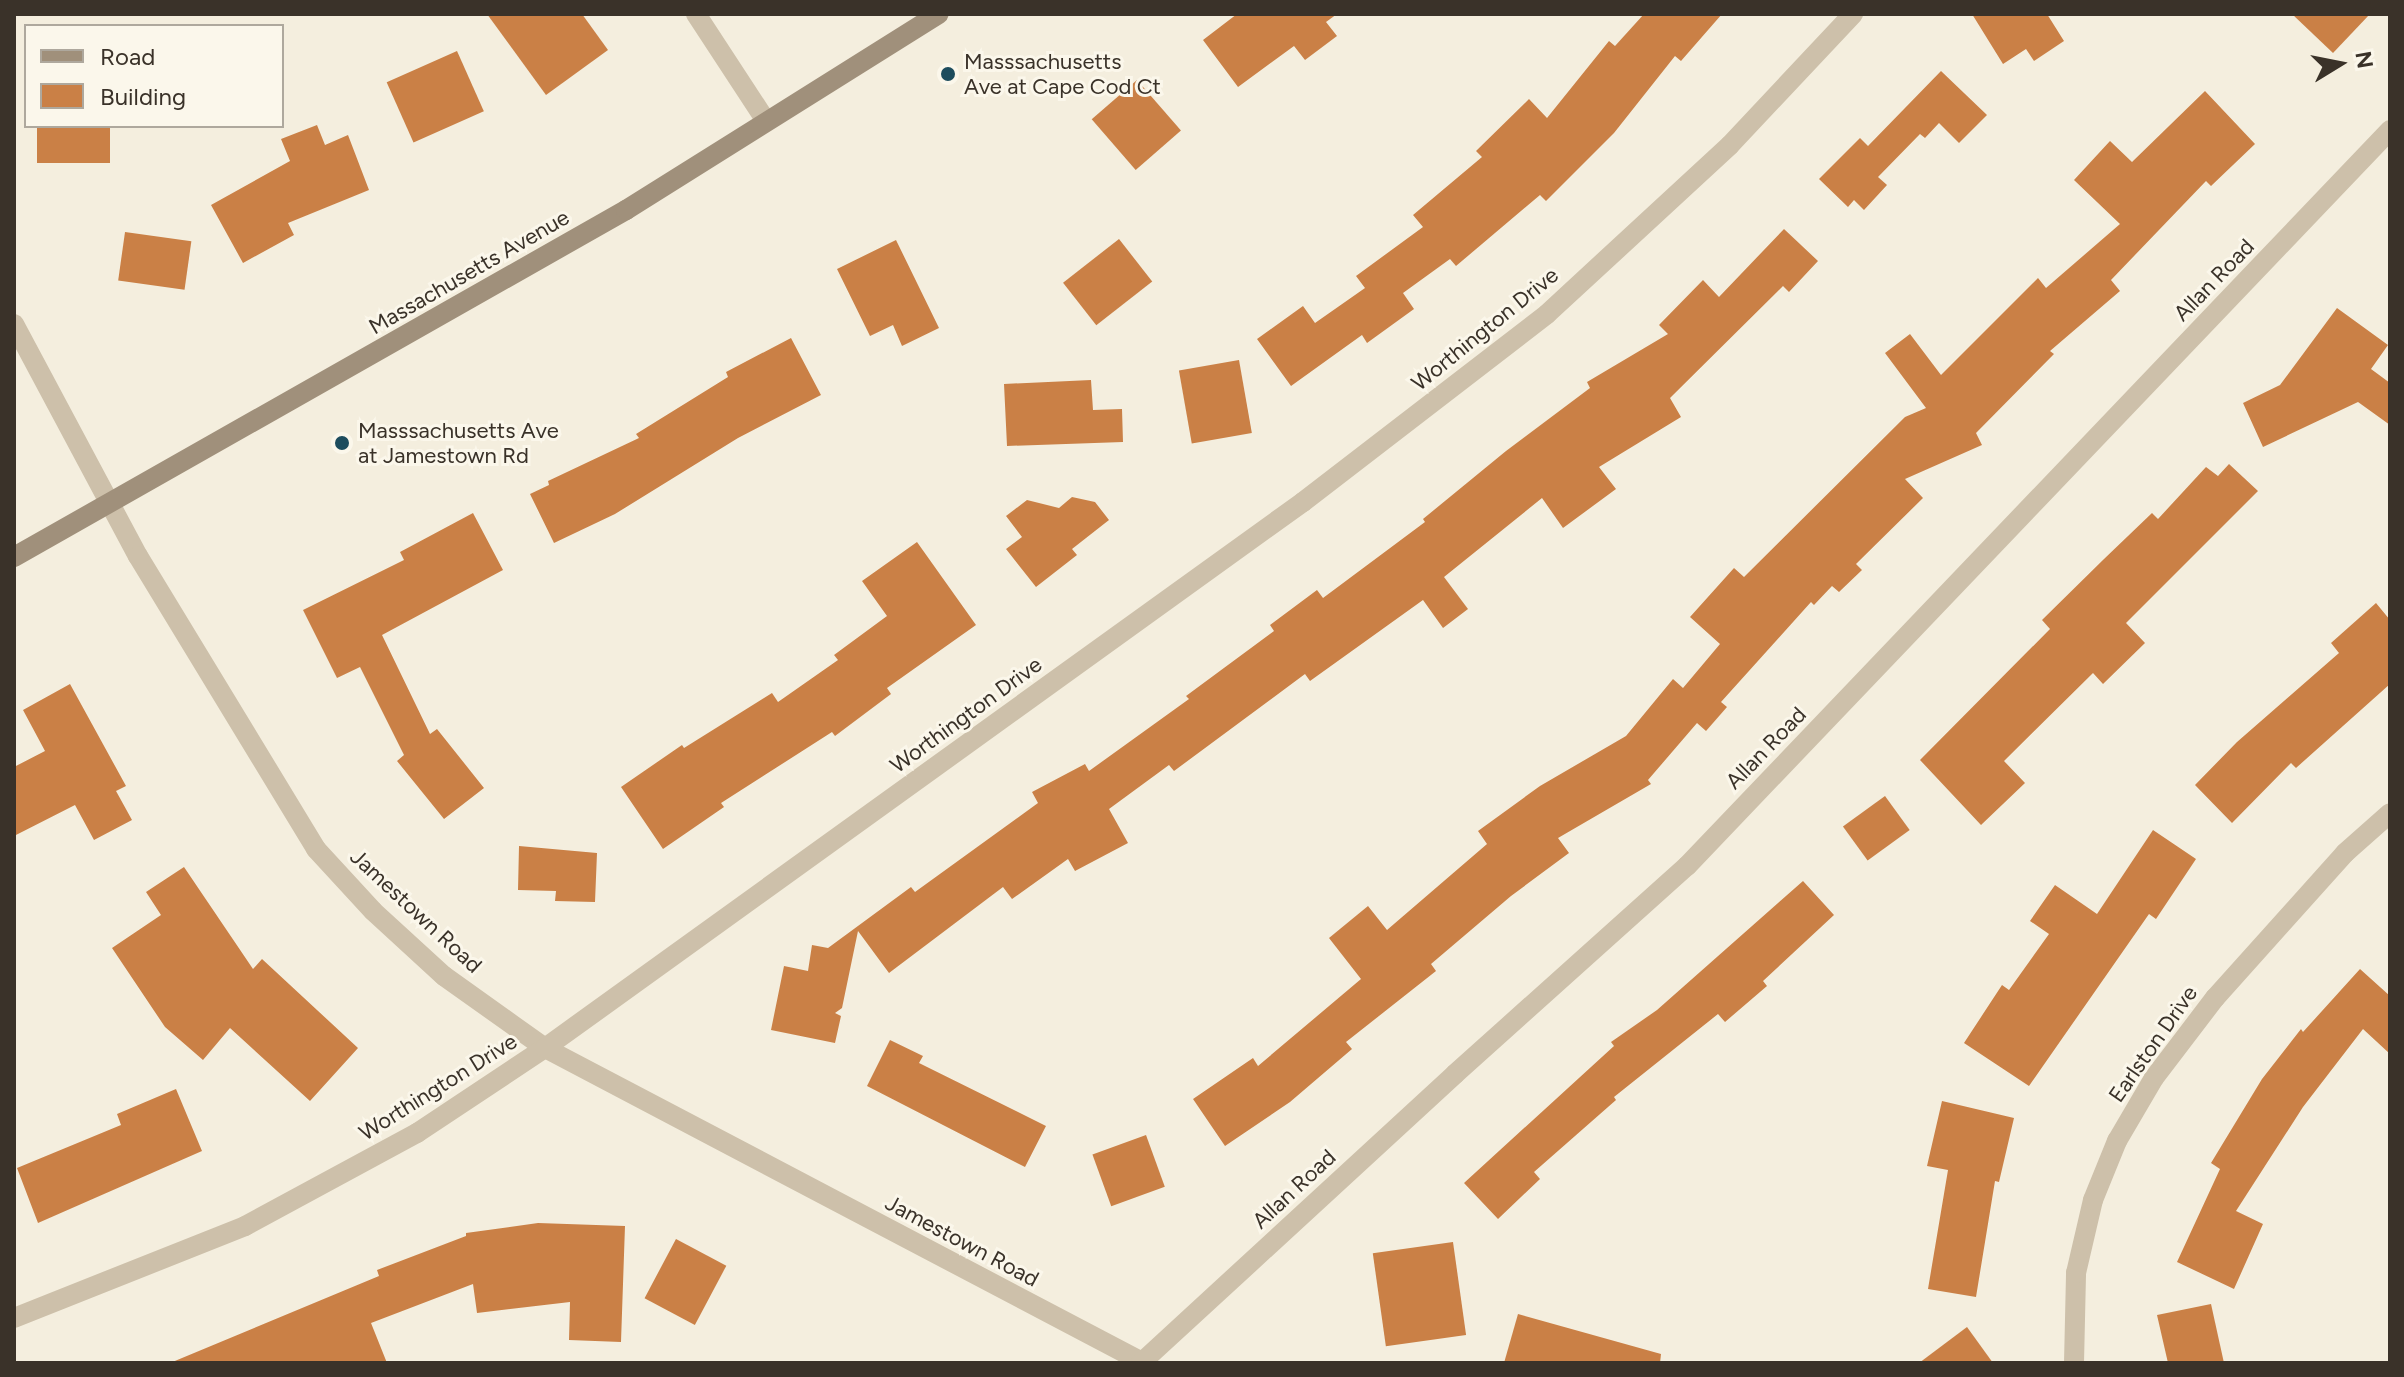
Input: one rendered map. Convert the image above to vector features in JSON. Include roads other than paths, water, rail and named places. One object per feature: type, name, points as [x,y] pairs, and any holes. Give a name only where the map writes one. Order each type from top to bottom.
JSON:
[{"type":"main road","name":"Massachusetts Avenue","points":[[14,557],[626,210],[939,14]]},
{"type":"street","points":[[696,14],[766,121]]},
{"type":"street","name":"Worthington Drive","points":[[14,1318],[245,1226],[417,1133],[545,1048],[1303,502],[1547,314],[1730,145],[1853,14]]},
{"type":"street","name":"Allan Road","points":[[1142,1363],[1455,1074],[1687,866],[2390,130]]},
{"type":"street","name":"Jamestown Road","points":[[14,324],[138,556],[316,849],[373,911],[444,976],[545,1048],[1142,1363]]},
{"type":"street","name":"Earlston Drive","points":[[2074,1363],[2076,1273],[2093,1200],[2117,1141],[2154,1078],[2215,998],[2345,853],[2390,813]]},
{"type":"place","name":"Masssachusetts Ave at Cape Cod Ct","points":[[948,74]]},
{"type":"place","name":"Masssachusetts Ave at Jamestown Rd","points":[[342,443]]}]
